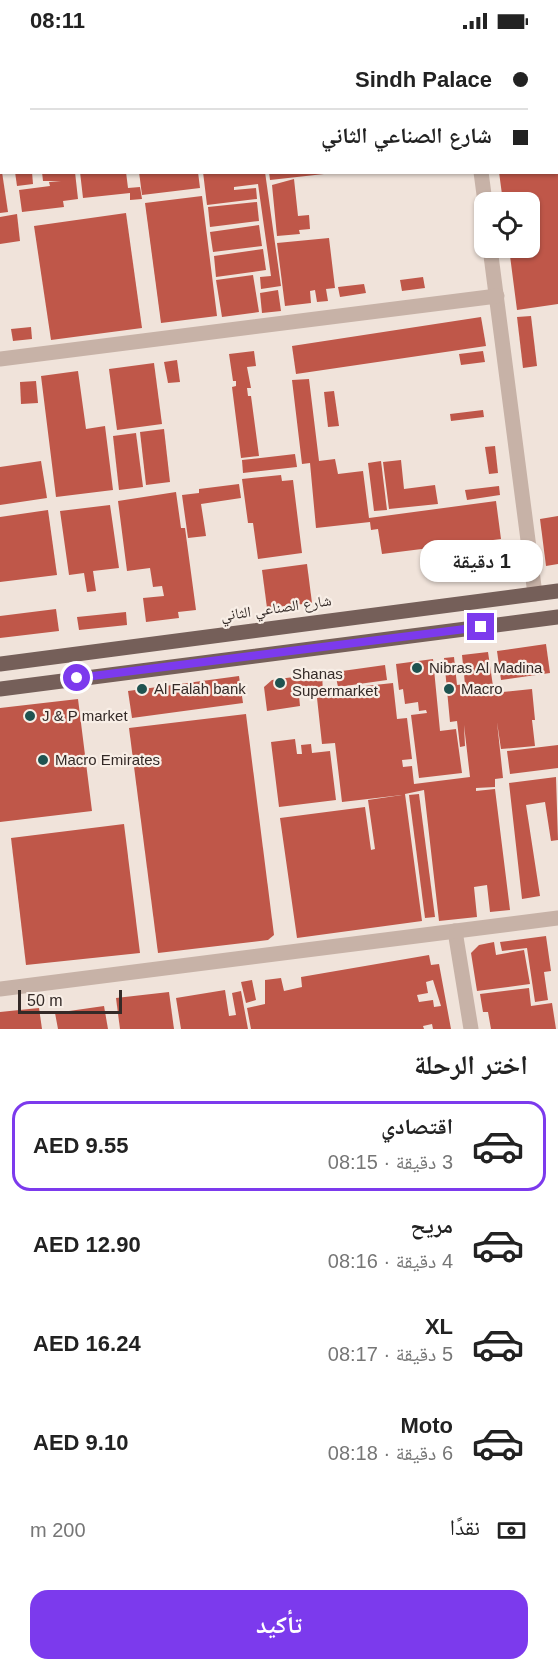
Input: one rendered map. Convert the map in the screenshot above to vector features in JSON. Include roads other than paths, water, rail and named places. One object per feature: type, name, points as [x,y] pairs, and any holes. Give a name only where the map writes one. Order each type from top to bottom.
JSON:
[{"type":"main road","name":"شارع الصناعي الثاني","points":[[0,664],[558,591]]},
{"type":"main road","points":[[0,689],[558,617]]},
{"type":"street","points":[[481,174],[484,192]]},
{"type":"street","points":[[491,258],[535,594]]},
{"type":"street","points":[[0,359],[497,296]]},
{"type":"street","points":[[0,989],[558,918]]},
{"type":"street","points":[[455,931],[471,1029]]},
{"type":"place","name":"Nibras Al Madina","points":[[417,668]]},
{"type":"place","name":"Shanas Supermarket","points":[[280,683]]},
{"type":"place","name":"Al Falah bank","points":[[142,689]]},
{"type":"place","name":"Macro","points":[[449,689]]},
{"type":"place","name":"J & P market","points":[[30,716]]},
{"type":"place","name":"Macro Emirates","points":[[43,760]]}]
